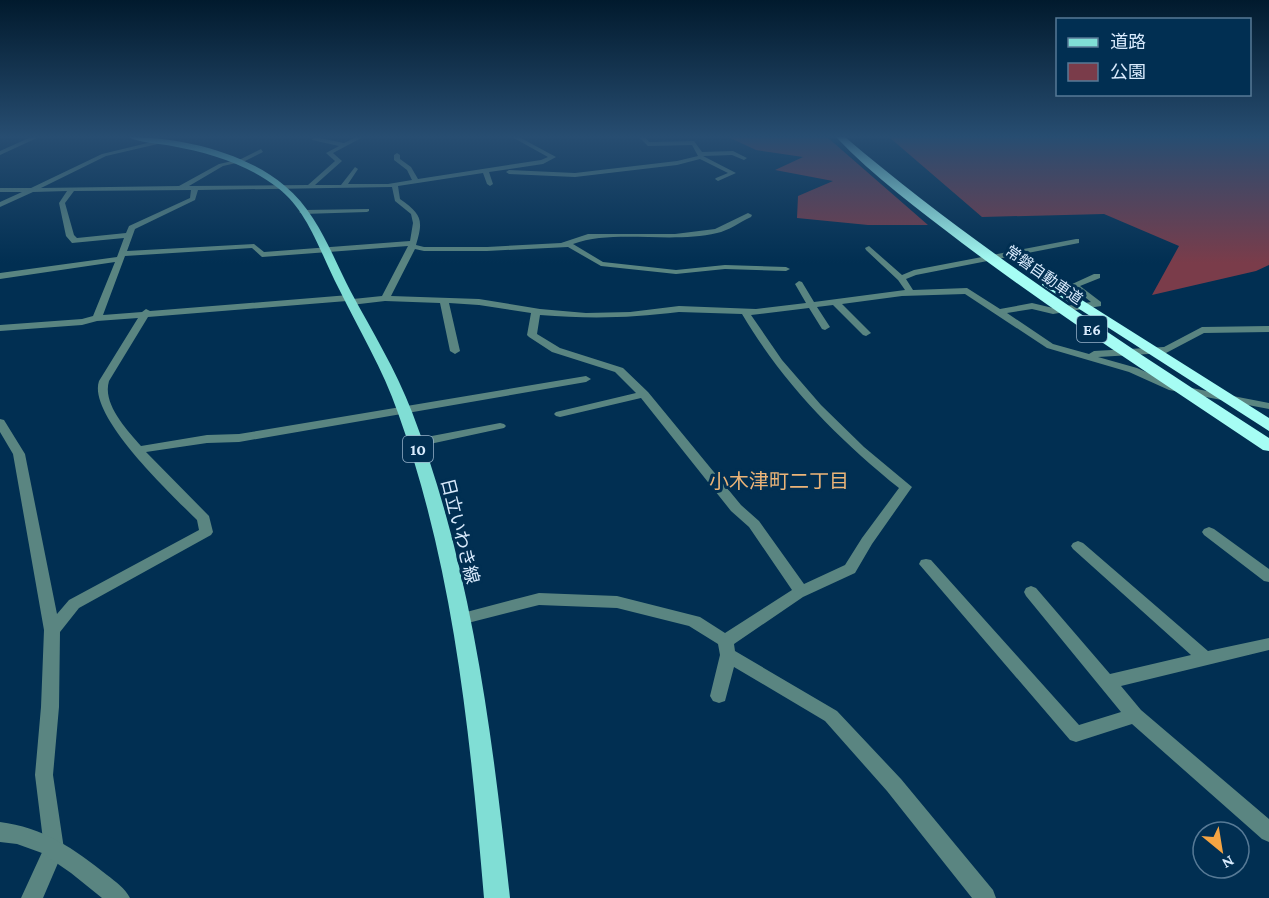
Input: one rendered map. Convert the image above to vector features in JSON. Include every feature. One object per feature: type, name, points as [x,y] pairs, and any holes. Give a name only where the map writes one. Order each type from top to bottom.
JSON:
[{"type":"highway","name":"常磐自動車道","points":[[890,179],[921,205],[1101,335],[1269,446]]},
{"type":"highway","name":"常磐自動車道","points":[[905,179],[937,205],[1113,327],[1269,426]]},
{"type":"main road","name":"日立いわき線","points":[[266,179],[281,187],[303,212],[405,410],[416,443],[440,525],[460,619],[479,736],[497,898]]},
{"type":"street","points":[[0,205],[56,179]]},
{"type":"street","points":[[180,189],[197,179]]},
{"type":"street","points":[[309,187],[318,179]]},
{"type":"street","points":[[343,187],[348,179]]},
{"type":"street","points":[[0,190],[343,187],[395,185],[428,179]]},
{"type":"street","points":[[488,179],[490,184]]},
{"type":"street","points":[[386,298],[413,245],[416,218],[414,212],[397,200],[395,185]]},
{"type":"street","points":[[72,189],[62,203],[70,236],[75,241],[130,235]]},
{"type":"street","points":[[96,318],[132,228],[193,199],[195,189]]},
{"type":"street","points":[[303,212],[367,210]]},
{"type":"street","points":[[563,245],[588,236],[675,237],[717,231],[748,215]]},
{"type":"street","points":[[901,278],[930,268],[1076,242]]},
{"type":"street","points":[[0,276],[159,249],[193,251],[254,246],[262,255],[323,249],[413,245],[424,249],[487,249],[568,245],[601,264],[676,272],[725,267],[786,269]]},
{"type":"street","points":[[869,248],[901,278],[910,292]]},
{"type":"street","points":[[998,312],[1032,306],[1053,311],[1098,304],[1074,285],[1097,276]]},
{"type":"street","points":[[799,284],[825,327]]},
{"type":"street","points":[[0,328],[82,322],[146,312],[386,298],[478,302],[537,312],[586,316],[630,315],[679,309],[745,312],[813,306],[910,292],[967,291],[1050,346],[1133,370],[1173,388],[1269,406]]},
{"type":"street","points":[[444,301],[455,351]]},
{"type":"street","points":[[836,303],[866,333]]},
{"type":"street","points":[[52,630],[74,604],[206,532],[204,519],[114,422],[103,400],[102,385],[146,312]]},
{"type":"street","points":[[537,312],[532,335],[540,342],[556,350],[619,370],[644,394],[736,508],[754,524],[801,592]]},
{"type":"street","points":[[719,696],[727,648],[801,592],[850,569],[867,541],[906,488],[858,450],[812,402],[762,342],[745,312]]},
{"type":"street","points":[[1083,355],[1166,350],[1202,330],[1269,329]]},
{"type":"street","points":[[139,450],[207,440],[239,438],[586,379]]},
{"type":"street","points":[[560,414],[644,394]]},
{"type":"street","points":[[0,422],[19,454],[52,630],[50,707],[44,775],[54,849],[32,898]]},
{"type":"street","points":[[416,443],[500,426]]},
{"type":"street","points":[[1209,532],[1269,577]]},
{"type":"street","points":[[1078,546],[1206,659]]},
{"type":"street","points":[[926,564],[1076,734],[1136,715]]},
{"type":"street","points":[[1031,592],[1136,715],[1269,832]]},
{"type":"street","points":[[460,619],[539,598],[617,602],[694,621],[727,648],[831,716],[894,785],[985,898]]},
{"type":"street","points":[[1106,682],[1269,644]]},
{"type":"street","points":[[5,832],[54,849],[120,898]]},
{"type":"green space","points":[[822,179],[875,179],[928,225],[868,225],[797,218],[798,196],[833,181]]},
{"type":"green space","points":[[938,179],[1269,179],[1269,265],[1256,271],[1152,295],[1179,246],[1104,214],[982,217]]},
{"type":"district","name":"小木津町二丁目","points":[[779,481]]}]
